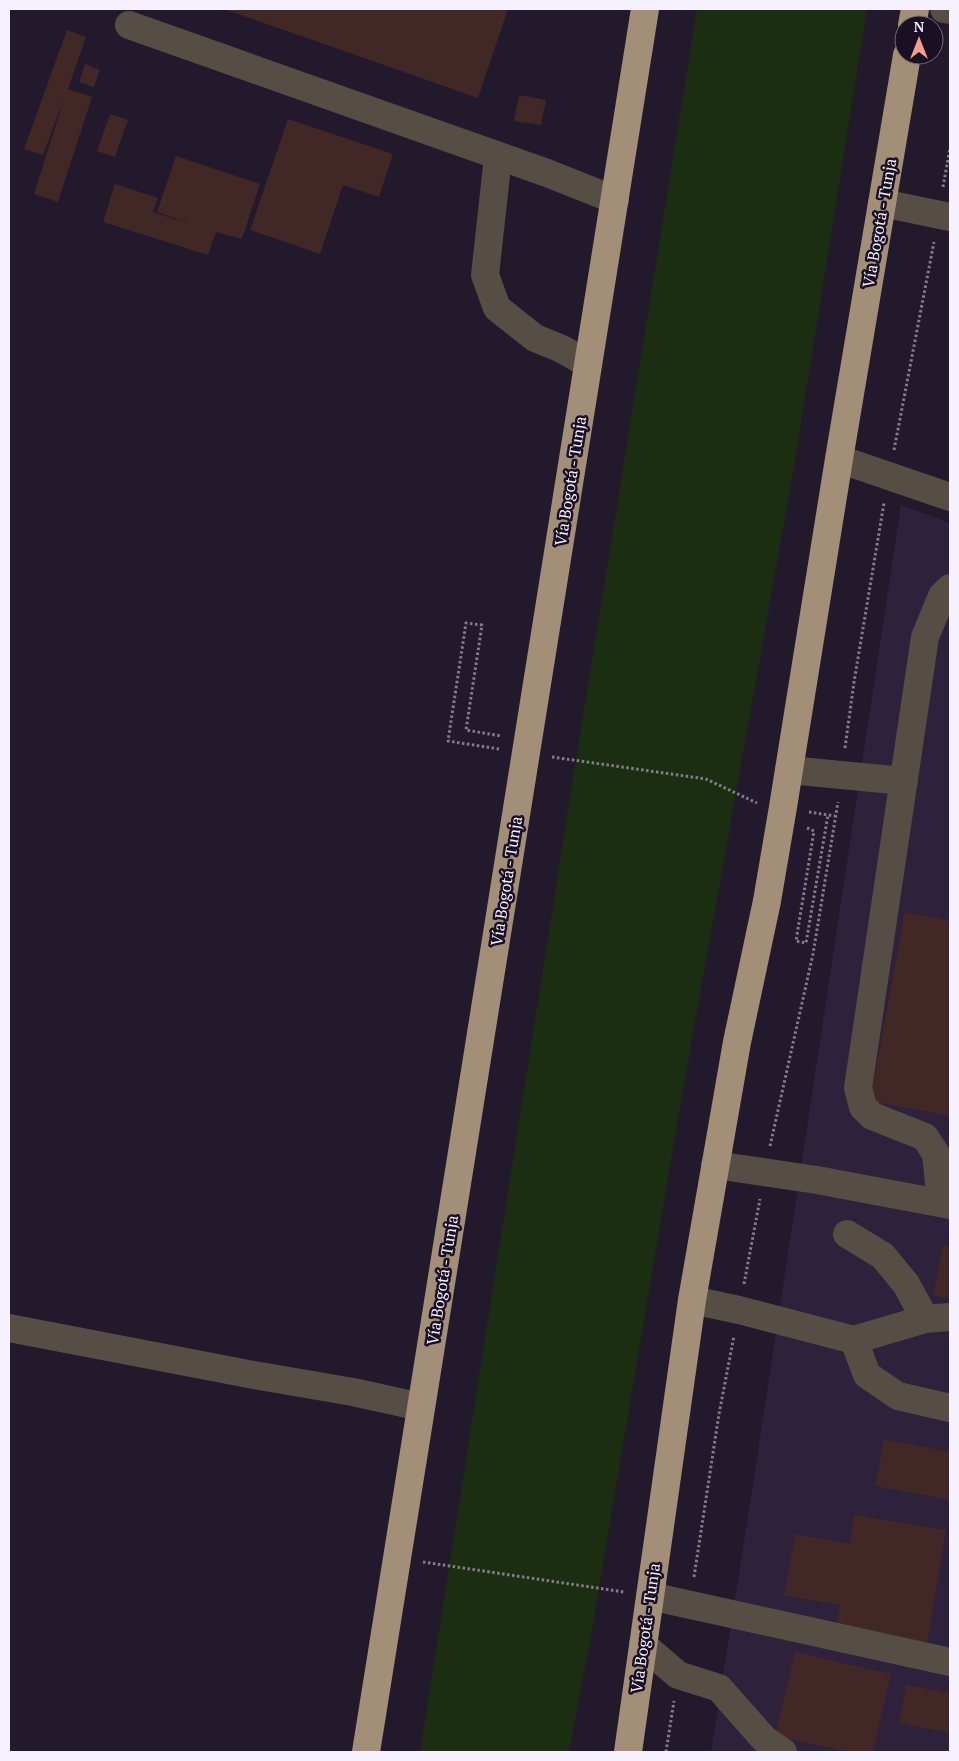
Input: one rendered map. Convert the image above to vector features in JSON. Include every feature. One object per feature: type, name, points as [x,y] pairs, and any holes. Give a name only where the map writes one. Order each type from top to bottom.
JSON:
[{"type":"highway","name":"Vía Bogotá - Tunja","points":[[366,1752],[645,9]]},
{"type":"highway","name":"Vía Bogotá - Tunja","points":[[628,1747],[692,1300],[737,1042],[767,901],[905,65]]},
{"type":"street","points":[[944,9],[950,10]]},
{"type":"street","points":[[129,24],[498,157],[548,173],[615,200]]},
{"type":"street","points":[[498,157],[485,275],[497,308],[535,338],[588,364]]},
{"type":"street","points":[[882,203],[944,215]]},
{"type":"street","points":[[839,459],[950,497]]},
{"type":"street","points":[[715,1165],[817,1180],[946,1204],[936,1154],[925,1137],[872,1116],[863,1107],[858,1088],[925,637],[942,596],[950,588]]},
{"type":"street","points":[[789,770],[904,781]]},
{"type":"street","points":[[692,1300],[739,1310],[854,1340],[937,1318],[883,1256],[847,1234]]},
{"type":"street","points":[[9,1328],[353,1392],[421,1408]]},
{"type":"street","points":[[854,1340],[867,1375],[898,1396],[950,1408]]},
{"type":"street","points":[[650,1596],[950,1662]]},
{"type":"street","points":[[643,1645],[678,1675],[719,1688],[764,1739],[783,1752]]},
{"type":"path","points":[[690,1604],[720,1414],[775,1118],[812,954],[842,775],[854,682],[888,475],[944,215],[950,148]]},
{"type":"path","points":[[526,748],[466,730],[482,625],[466,623],[448,741],[526,748],[706,779],[760,805]]},
{"type":"path","points":[[805,827],[814,831],[796,941],[806,943],[828,815]]},
{"type":"path","points":[[397,1558],[650,1596]]},
{"type":"path","points":[[666,1752],[678,1675]]},
{"type":"shaded area","points":[[901,505],[950,523],[950,1752],[711,1752],[754,1478]]},
{"type":"green space","points":[[697,9],[867,9],[793,473],[679,1112],[591,1636],[569,1752],[420,1752],[571,791]]},
{"type":"building","points":[[224,9],[508,9],[478,98]]},
{"type":"building","points":[[67,30],[86,37],[68,89],[92,97],[58,202],[34,194],[64,99],[43,155],[24,149]]},
{"type":"building","points":[[85,64],[100,70],[94,87],[79,82]]},
{"type":"building","points":[[519,95],[546,100],[541,125],[514,121]]},
{"type":"building","points":[[110,114],[128,120],[115,157],[97,151]]},
{"type":"building","points":[[288,119],[393,154],[379,197],[343,185],[320,254],[250,230]]},
{"type":"building","points":[[176,156],[260,184],[242,239],[216,232],[208,255],[103,222],[115,184],[158,198],[153,212],[192,225],[157,212]]},
{"type":"building","points":[[905,912],[950,921],[950,1116],[870,1101]]},
{"type":"building","points":[[943,1245],[950,1247],[950,1299],[933,1295]]},
{"type":"building","points":[[884,1439],[950,1452],[950,1500],[875,1486]]},
{"type":"building","points":[[854,1515],[946,1530],[926,1651],[834,1636],[840,1605],[784,1596],[795,1534],[850,1544]]},
{"type":"building","points":[[795,1652],[891,1674],[873,1752],[848,1752],[775,1736]]},
{"type":"building","points":[[906,1685],[950,1693],[950,1733],[899,1723]]}]
